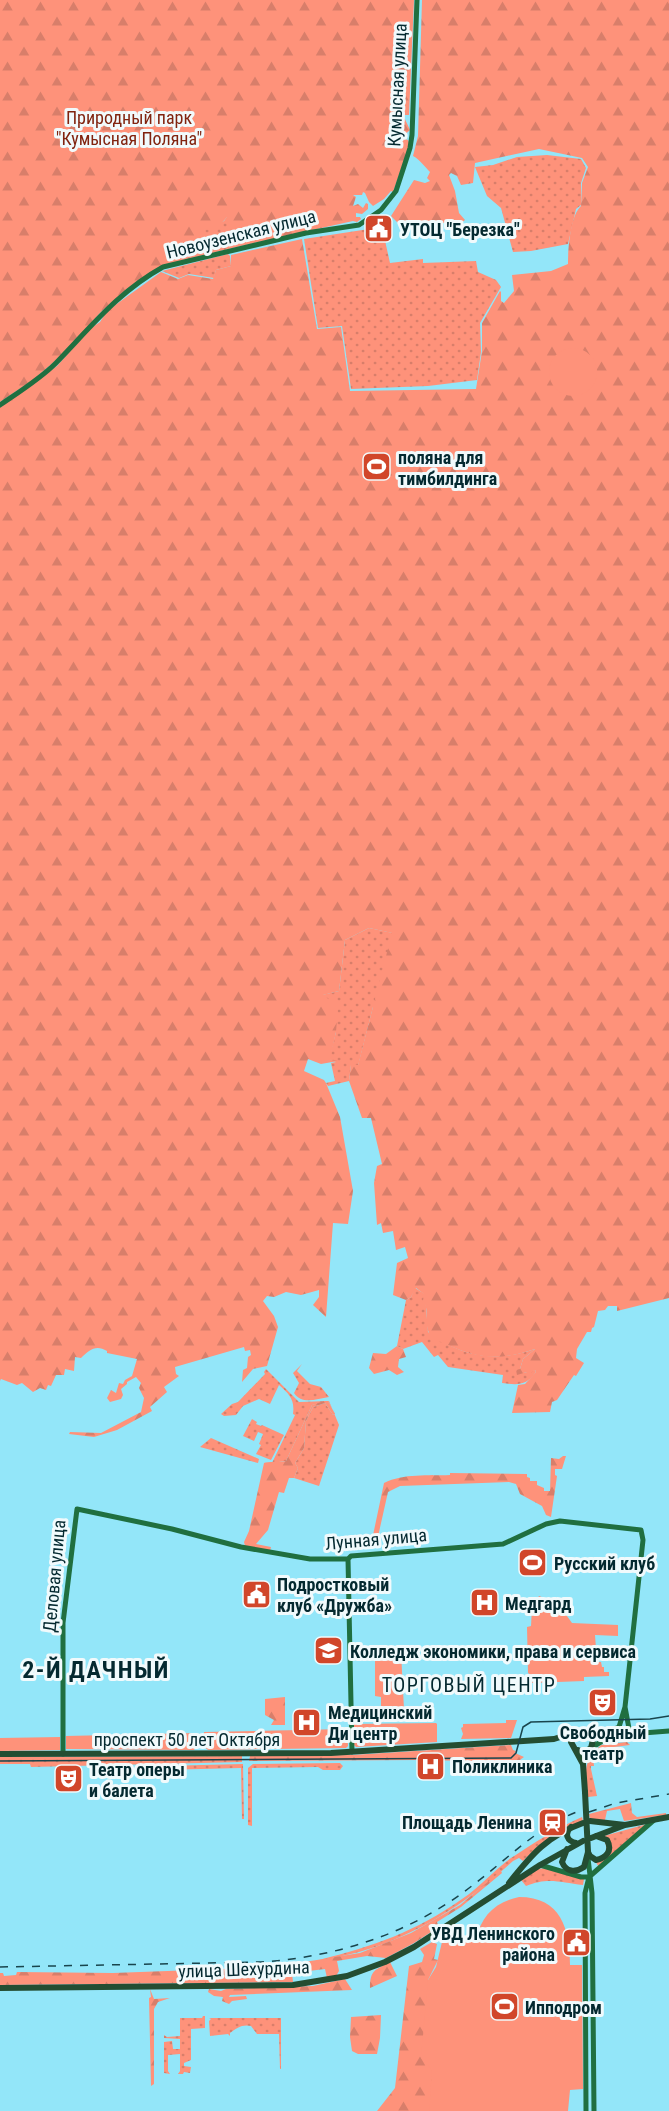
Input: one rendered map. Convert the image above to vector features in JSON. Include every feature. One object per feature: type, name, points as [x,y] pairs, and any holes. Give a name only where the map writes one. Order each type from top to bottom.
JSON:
[{"type":"main road","points":[[567,1849],[562,1862],[565,1867],[572,1871],[584,1867],[588,1852],[583,1764],[572,1739],[576,1732],[587,1731],[593,1738],[593,1746],[583,1764]]},
{"type":"main road","name":"проспект 50 лет Октября","points":[[0,1754],[352,1752],[554,1739],[576,1732]]},
{"type":"main road","name":"проспект 50 лет Октября","points":[[554,1739],[567,1743],[575,1749]]},
{"type":"main road","points":[[575,1749],[583,1752],[593,1746]]},
{"type":"main road","name":"улица Шехурдина","points":[[595,1836],[625,1825],[669,1817]]},
{"type":"main road","points":[[588,1852],[596,1860],[609,1852],[610,1847],[607,1840],[595,1836],[603,1826],[598,1820]]},
{"type":"main road","name":"улица Шехурдина","points":[[518,1876],[538,1848],[572,1827],[598,1820],[625,1825]]},
{"type":"main road","name":"улица Шехурдина","points":[[0,1988],[293,1985],[328,1980],[359,1972],[401,1954],[502,1889],[518,1876],[580,1842],[571,1842],[568,1838],[567,1833],[572,1827]]},
{"type":"street","name":"Кумысная улица","points":[[359,225],[390,201],[410,148],[413,125],[417,0]]},
{"type":"street","name":"Новоузенская улица","points":[[0,405],[54,364],[118,297],[163,267],[306,233],[359,225]]},
{"type":"street","name":"Лунная улица","points":[[77,1509],[241,1547],[310,1559],[348,1559],[351,1556],[503,1544],[546,1524],[560,1521],[641,1530],[643,1539],[625,1707]]},
{"type":"street","name":"Деловая улица","points":[[63,1754],[63,1623],[77,1509]]},
{"type":"street","points":[[348,1559],[352,1752]]},
{"type":"street","points":[[605,1732],[619,1727],[625,1707]]},
{"type":"street","points":[[625,1707],[630,1734]]},
{"type":"street","points":[[587,1731],[630,1734],[669,1731]]},
{"type":"street","points":[[593,1746],[630,1734]]},
{"type":"street","points":[[586,2111],[585,1893],[589,1877],[654,1820]]},
{"type":"street","points":[[588,1852],[592,1891],[594,2111]]},
{"type":"street","points":[[540,1865],[581,1877],[589,1877]]},
{"type":"green space","name":"Природный парк \"Кумысная Поляна\"","points":[[0,0],[414,0],[409,115],[404,117],[410,130],[401,138],[408,140],[410,144],[393,192],[391,191],[373,206],[365,193],[353,195],[356,197],[353,206],[358,204],[363,208],[366,203],[368,204],[368,209],[362,214],[356,213],[356,217],[361,219],[357,222],[241,246],[239,233],[227,217],[217,226],[204,230],[212,253],[162,266],[126,290],[101,312],[62,355],[33,380],[0,402]]},
{"type":"green space","points":[[422,0],[669,0],[669,1298],[617,1311],[617,1306],[608,1306],[605,1310],[598,1311],[594,1327],[591,1332],[587,1332],[577,1349],[576,1358],[584,1363],[557,1400],[552,1402],[550,1412],[512,1413],[518,1385],[525,1384],[536,1372],[535,1370],[529,1374],[527,1372],[517,1375],[516,1370],[520,1369],[523,1359],[535,1349],[502,1357],[481,1356],[460,1350],[430,1335],[423,1301],[424,1294],[416,1288],[411,1297],[406,1300],[393,1295],[397,1263],[408,1258],[405,1247],[396,1250],[393,1231],[383,1233],[381,1223],[377,1225],[374,1183],[377,1166],[382,1164],[371,1118],[362,1118],[349,1081],[351,1064],[358,1065],[392,933],[369,928],[345,940],[339,991],[323,995],[338,1006],[336,1032],[330,1059],[338,1061],[321,1064],[308,1059],[304,1071],[324,1080],[340,1117],[353,1191],[348,1224],[333,1223],[326,1317],[313,1305],[319,1297],[319,1290],[301,1295],[286,1292],[274,1297],[267,1296],[263,1301],[274,1316],[278,1327],[267,1366],[253,1369],[242,1382],[243,1370],[247,1368],[248,1357],[251,1355],[250,1350],[245,1351],[244,1347],[175,1367],[176,1374],[179,1376],[164,1387],[167,1392],[150,1407],[152,1411],[117,1430],[94,1437],[69,1434],[70,1432],[101,1433],[141,1412],[144,1398],[139,1388],[141,1383],[136,1377],[121,1389],[123,1395],[121,1399],[110,1402],[107,1398],[111,1390],[116,1393],[119,1383],[123,1384],[132,1376],[137,1359],[107,1353],[99,1348],[90,1350],[81,1358],[75,1357],[74,1371],[65,1369],[64,1375],[56,1375],[51,1386],[48,1385],[46,1390],[40,1388],[33,1392],[22,1383],[17,1385],[1,1379],[0,1381],[0,407],[57,366],[91,328],[100,322],[107,311],[161,272],[178,279],[188,275],[213,279],[216,270],[231,266],[231,255],[302,239],[317,329],[341,327],[350,391],[476,389],[482,351],[482,323],[500,291],[501,301],[504,303],[514,291],[512,275],[551,271],[568,264],[572,225],[581,206],[582,183],[588,167],[582,158],[539,149],[475,163],[473,183],[461,185],[457,176],[451,173],[449,175],[459,213],[465,220],[461,223],[398,223],[391,216],[414,180],[425,183],[430,181],[427,178],[430,172],[413,156],[418,136]]},
{"type":"green space","points":[[547,155],[581,159],[586,168],[581,183],[581,205],[576,209],[568,244],[513,252],[501,208],[487,196],[475,167],[493,165],[517,157]]},
{"type":"green space","points":[[228,215],[239,231],[241,246],[212,253],[203,230],[224,221]]},
{"type":"green space","points":[[382,227],[390,263],[423,259],[423,263],[476,261],[478,272],[496,280],[501,287],[480,323],[481,352],[477,380],[428,386],[351,389],[342,326],[318,328],[304,239]]},
{"type":"green space","points":[[228,254],[231,266],[216,270],[214,278],[189,274],[179,278],[162,271]]},
{"type":"green space","points":[[568,348],[578,348],[593,358],[597,372],[596,381],[587,392],[578,396],[568,396],[553,386],[549,377],[549,367],[559,352]]},
{"type":"green space","points":[[369,928],[393,933],[375,1007],[373,1007],[358,1066],[351,1065],[349,1081],[328,1086],[326,1083],[335,1081],[331,1063],[336,1062],[329,1059],[336,1032],[322,995],[339,991],[345,940]]},
{"type":"green space","points":[[415,1288],[425,1294],[428,1332],[453,1347],[479,1355],[506,1356],[535,1349],[523,1359],[520,1369],[523,1373],[535,1370],[536,1372],[529,1380],[521,1384],[502,1383],[503,1375],[448,1367],[438,1355],[434,1357],[422,1342],[403,1349],[397,1346],[406,1300],[411,1297]]},
{"type":"green space","points":[[397,1346],[403,1349],[406,1357],[399,1359],[398,1367],[404,1372],[397,1375],[389,1370],[374,1374],[369,1368],[373,1353],[386,1354]]},
{"type":"green space","points":[[302,1364],[297,1371],[310,1384],[321,1387],[329,1397],[305,1400],[297,1397],[294,1393],[299,1383],[293,1373]]},
{"type":"green space","points":[[266,1369],[299,1402],[328,1401],[312,1405],[286,1461],[272,1463],[295,1415],[292,1401],[286,1391],[279,1385],[270,1404],[259,1399],[243,1406],[236,1415],[221,1414],[232,1404],[238,1402],[265,1374]]},
{"type":"green space","points":[[328,1401],[335,1414],[333,1415],[325,1403],[313,1407],[306,1421],[304,1448],[295,1463],[298,1468],[294,1478],[289,1478],[284,1493],[279,1492],[268,1530],[256,1544],[271,1547],[270,1551],[245,1546],[244,1542],[249,1531],[264,1463],[286,1461],[312,1405]]},
{"type":"green space","points":[[325,1403],[333,1415],[335,1414],[339,1425],[319,1486],[294,1478],[298,1468],[295,1463],[304,1448],[306,1421],[313,1407]]},
{"type":"green space","points":[[252,1419],[257,1422],[256,1424],[284,1435],[271,1460],[256,1454],[263,1434],[258,1432],[254,1441],[243,1436]]},
{"type":"green space","points":[[211,1438],[259,1459],[258,1463],[200,1447]]},
{"type":"green space","points":[[566,1456],[562,1469],[555,1469],[557,1476],[551,1517],[546,1515],[542,1506],[520,1494],[516,1484],[509,1482],[400,1486],[388,1492],[377,1541],[372,1540],[384,1483],[408,1476],[450,1475],[450,1473],[527,1474],[530,1481],[537,1481],[537,1485],[544,1488],[544,1491],[550,1491],[551,1458],[559,1459]]},
{"type":"green space","points":[[539,1596],[544,1598],[550,1606],[562,1609],[572,1623],[618,1625],[618,1636],[595,1635],[597,1662],[601,1662],[604,1672],[609,1672],[609,1676],[584,1677],[584,1681],[532,1683],[534,1677],[528,1673],[527,1627],[531,1626],[532,1607]]},
{"type":"green space","points":[[375,1651],[401,1652],[404,1709],[407,1721],[381,1721],[381,1697],[375,1696]]},
{"type":"green space","points":[[285,1697],[285,1725],[271,1725],[274,1720],[265,1715],[265,1699]]},
{"type":"green space","points":[[506,1720],[517,1720],[511,1738],[461,1739],[463,1724],[506,1723]]},
{"type":"green space","points":[[436,1723],[437,1742],[356,1747],[354,1745],[354,1724]]},
{"type":"green space","points":[[345,1729],[348,1746],[346,1748],[208,1750],[203,1746],[204,1732]]},
{"type":"green space","points":[[197,1733],[198,1745],[194,1750],[66,1749],[66,1736]]},
{"type":"green space","points":[[60,1737],[60,1750],[0,1751],[0,1738]]},
{"type":"green space","points":[[627,1742],[630,1745],[606,1748],[602,1754],[593,1757],[594,1766],[591,1766],[591,1769],[597,1796],[588,1797],[586,1768],[590,1757],[601,1745]]},
{"type":"green space","points":[[511,1745],[515,1753],[524,1757],[517,1762],[249,1761],[250,1756],[352,1755]]},
{"type":"green space","points":[[242,1756],[242,1762],[31,1767],[30,1764],[0,1764],[0,1757]]},
{"type":"green space","points":[[340,1763],[343,1766],[340,1770],[323,1770],[318,1767],[252,1768],[252,1826],[248,1825],[248,1768],[253,1764]]},
{"type":"green space","points":[[243,1764],[244,1819],[242,1819],[241,1768],[161,1770],[161,1766]]},
{"type":"green space","points":[[631,1803],[632,1813],[637,1817],[666,1813],[666,1815],[624,1821],[620,1809],[607,1811],[605,1820],[590,1819],[589,1814]]},
{"type":"green space","points":[[582,1817],[583,1821],[537,1847],[523,1861],[519,1858],[513,1861],[471,1896],[424,1926],[373,1948],[319,1960],[394,1937],[445,1911],[511,1858]]},
{"type":"green space","points":[[647,1824],[599,1867],[595,1861],[608,1856],[604,1836]]},
{"type":"green space","points":[[546,1868],[584,1879],[583,1885],[547,1881],[526,1886],[521,1880],[538,1869]]},
{"type":"green space","points":[[501,1871],[502,1873],[461,1907],[437,1922],[439,1927],[414,1943],[386,1958],[367,1956],[337,1961],[339,1971],[336,1976],[327,1978],[325,1969],[292,1973],[293,1982],[0,1985],[0,1973],[4,1976],[16,1975],[17,1972],[113,1973],[249,1968],[360,1953],[411,1933],[460,1905]]},
{"type":"green space","name":"Ипподром","points":[[519,1897],[533,1898],[554,1909],[565,1928],[570,1965],[582,1965],[583,2089],[570,2090],[568,2111],[429,2111],[432,2070],[421,2058],[428,1980],[436,1967],[442,1942],[462,1931],[465,1939],[476,1940],[481,1924],[490,1911],[503,1902]]},
{"type":"green space","points":[[432,1942],[437,1944],[434,1959],[438,1960],[428,1980],[438,2111],[377,2111],[395,2088],[409,1966],[422,1962],[424,1955],[420,1949]]},
{"type":"green space","points":[[390,1962],[397,1976],[370,1988],[374,1971]]},
{"type":"green space","points":[[345,1979],[352,1990],[230,1995],[229,1997],[246,1996],[247,1999],[232,2001],[229,2004],[222,2001],[223,1997],[214,1996],[208,1992],[209,1989],[221,1991],[313,1986]]},
{"type":"green space","points":[[150,1989],[154,1999],[170,1998],[158,2002],[154,2009],[154,2084],[151,2086],[149,1998],[151,1997]]},
{"type":"green space","points":[[381,2015],[377,2054],[358,2054],[352,2051],[351,2017]]},
{"type":"green space","points":[[205,2016],[205,2028],[191,2029],[191,2060],[184,2063],[184,2066],[191,2067],[190,2073],[178,2074],[180,2054],[168,2055],[170,2074],[164,2073],[164,2042],[172,2041],[173,2049],[180,2049],[180,2039],[164,2038],[164,2035],[167,2037],[180,2036],[180,2018],[202,2018]]},
{"type":"green space","points":[[209,2018],[281,2018],[281,2069],[279,2034],[257,2034],[251,2026],[245,2026],[230,2033],[230,2036],[228,2034],[210,2036],[209,2021],[211,2019]]},
{"type":"tram line","points":[[0,1761],[511,1758],[516,1753],[523,1727],[531,1722],[650,1719],[669,1716]]},
{"type":"railway","points":[[589,1812],[616,1803],[669,1794]]},
{"type":"railway","points":[[0,1967],[261,1962],[318,1955],[346,1948],[373,1940],[425,1917],[473,1885],[538,1833],[566,1816],[582,1810]]},
{"type":"place","name":"УТОЦ \"Березка\"","points":[[379,229]]},
{"type":"place","name":"поляна для тимбилдинга","points":[[377,467]]},
{"type":"place","name":"Русский клуб","points":[[533,1563]]},
{"type":"place","name":"Подростковый клуб «Дружба»","points":[[256,1594]]},
{"type":"place","name":"Медгард","points":[[484,1603]]},
{"type":"place","name":"Колледж экономики, права и сервиса","points":[[329,1651]]},
{"type":"place","name":"Свободный театр","points":[[603,1703]]},
{"type":"place","name":"Медицинский Ди центр","points":[[307,1722]]},
{"type":"place","name":"Поликлиника","points":[[431,1766]]},
{"type":"place","name":"Театр оперы и балета","points":[[68,1779]]},
{"type":"place","name":"Площадь Ленина","points":[[553,1822]]},
{"type":"place","name":"УВД Ленинского района","points":[[576,1943]]},
{"type":"place","name":"Ипподром","points":[[504,2007]]},
{"type":"district","name":"2-Й ДАЧНЫЙ","points":[[96,1670]]},
{"type":"district","name":"ТОРГОВЫЙ ЦЕНТР","points":[[469,1685]]}]
